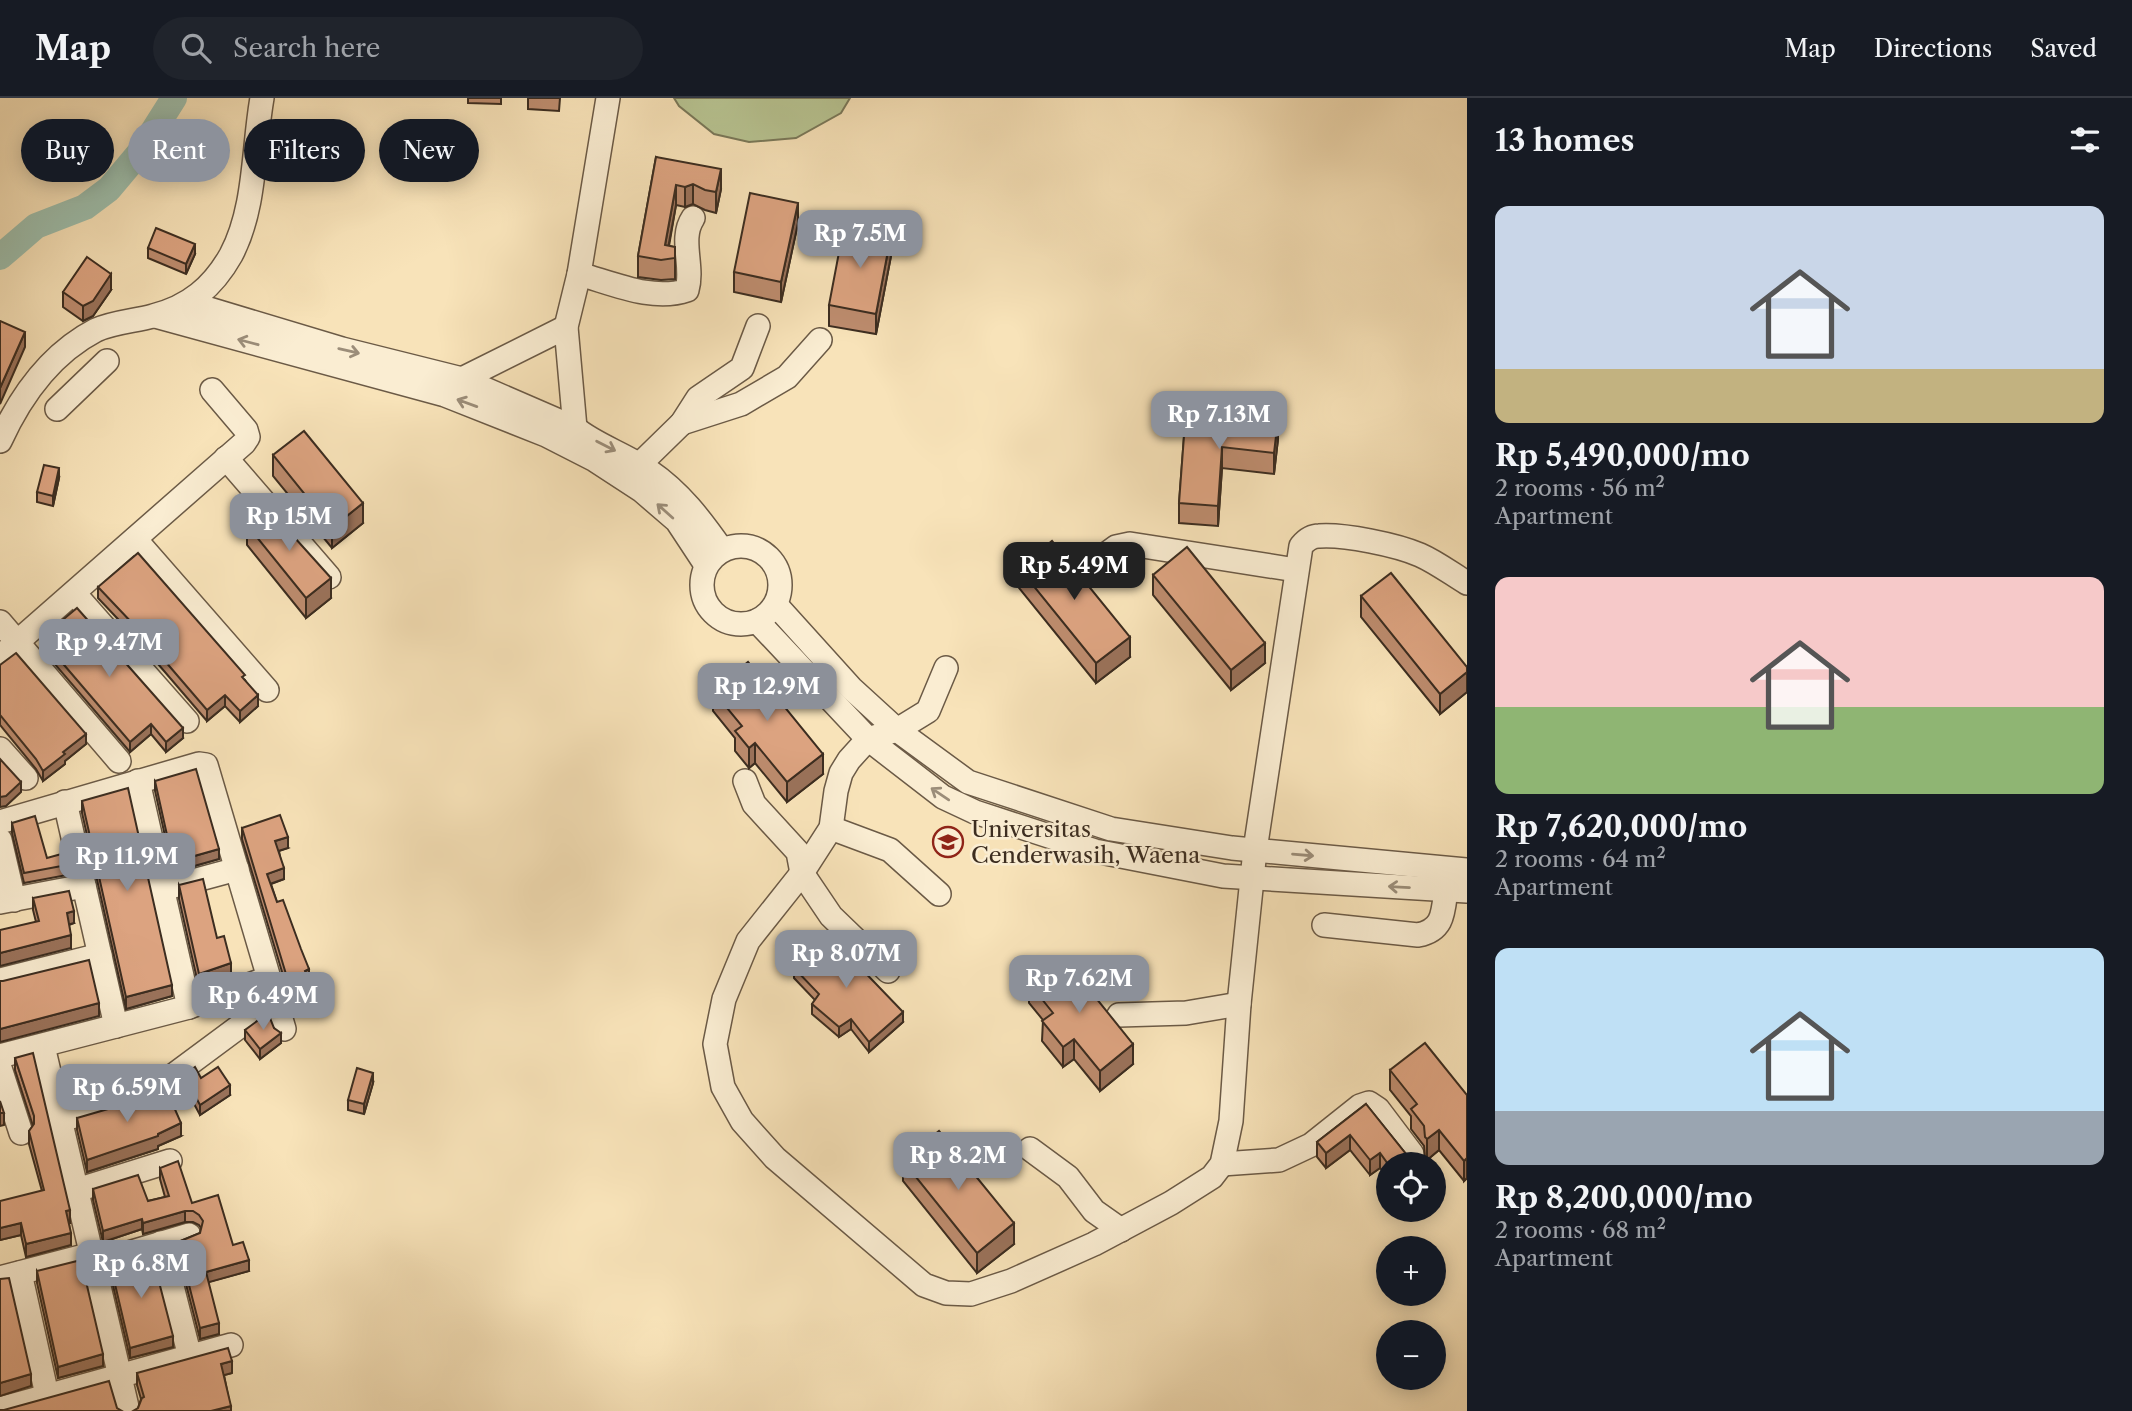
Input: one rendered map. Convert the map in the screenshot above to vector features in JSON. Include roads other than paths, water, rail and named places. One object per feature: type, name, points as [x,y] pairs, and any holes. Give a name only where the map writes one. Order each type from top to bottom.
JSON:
[{"type":"street","points":[[0,441],[25,393],[68,347],[99,329],[155,316],[189,303],[220,271],[239,237],[251,179],[262,98]]},
{"type":"street","points":[[575,428],[566,327],[579,274],[608,98]]},
{"type":"street","points":[[579,274],[656,294],[670,295],[687,290],[690,260],[687,242],[689,224],[693,218]]},
{"type":"street","points":[[189,303],[342,349],[462,379],[575,428],[650,471],[693,508],[714,558]]},
{"type":"street","points":[[155,316],[445,395],[498,414],[595,460],[641,489],[714,558]]},
{"type":"street","points":[[639,465],[682,423],[698,398],[742,368],[758,326]]},
{"type":"street","points":[[462,379],[566,327]]},
{"type":"street","points":[[682,423],[741,404],[787,377],[820,340]]},
{"type":"street","points":[[61,354],[88,378]]},
{"type":"street","points":[[36,381],[60,405],[107,360]]},
{"type":"street","points":[[0,657],[244,443],[248,437],[246,430],[212,390]]},
{"type":"street","points":[[226,458],[329,577]]},
{"type":"street","points":[[946,668],[928,711],[897,730],[868,739],[841,773],[831,828],[802,873],[748,941],[724,999],[715,1044],[723,1087],[742,1121],[775,1158],[924,1285],[946,1293],[971,1294],[1011,1282],[1121,1230],[1197,1188],[1212,1177],[1222,1164],[1231,1121],[1239,1004],[1255,850],[1301,546],[1306,540],[1318,536],[1365,541],[1421,555],[1467,583]]},
{"type":"street","points":[[135,539],[267,690]]},
{"type":"street","points":[[1086,569],[1116,547],[1130,544],[1296,570]]},
{"type":"street","points":[[742,545],[762,550],[777,565],[782,585],[776,605],[757,621],[744,624],[730,623],[712,611],[702,593],[702,579],[714,558],[742,545]]},
{"type":"street","points":[[74,593],[187,721]]},
{"type":"street","points":[[776,605],[851,688],[897,730],[968,782],[1111,829],[1255,850],[1467,870]]},
{"type":"street","points":[[757,621],[868,739],[943,797],[975,812],[1095,851],[1185,869],[1252,879],[1457,890],[1434,930],[1427,933],[1418,935],[1324,925]]},
{"type":"street","points":[[0,622],[119,761]]},
{"type":"street","points":[[0,749],[26,778]]},
{"type":"street","points":[[0,822],[199,764],[206,765],[284,1029]]},
{"type":"street","points":[[138,781],[190,1007]]},
{"type":"street","points":[[745,781],[754,804],[799,852],[802,873],[831,916],[888,971]]},
{"type":"street","points":[[65,802],[116,1026]]},
{"type":"street","points":[[831,828],[890,850],[939,894]]},
{"type":"street","points":[[0,839],[7,901],[84,886]]},
{"type":"street","points":[[163,889],[237,869]]},
{"type":"street","points":[[0,980],[100,955]]},
{"type":"street","points":[[0,1056],[190,1007],[272,989]]},
{"type":"street","points":[[61,1120],[151,1092],[272,989]]},
{"type":"street","points":[[1119,1015],[1186,1013],[1239,1004]]},
{"type":"street","points":[[43,1045],[128,1411]]},
{"type":"street","points":[[0,1068],[21,1133]]},
{"type":"street","points":[[1222,1164],[1279,1160],[1311,1145],[1360,1106],[1369,1104],[1378,1109],[1410,1152]]},
{"type":"street","points":[[1030,1149],[1068,1177],[1094,1211],[1121,1230]]},
{"type":"street","points":[[77,1190],[170,1161]]},
{"type":"street","points":[[47,1395],[10,1275],[93,1259],[189,1235]]},
{"type":"street","points":[[161,1243],[190,1357]]},
{"type":"street","points":[[0,1409],[231,1345]]},
{"type":"waterway","points":[[0,257],[36,226],[85,207],[109,189],[140,152],[174,98]]},
{"type":"place","name":"Universitas Cenderwasih, Waena","points":[[948,842]]}]
